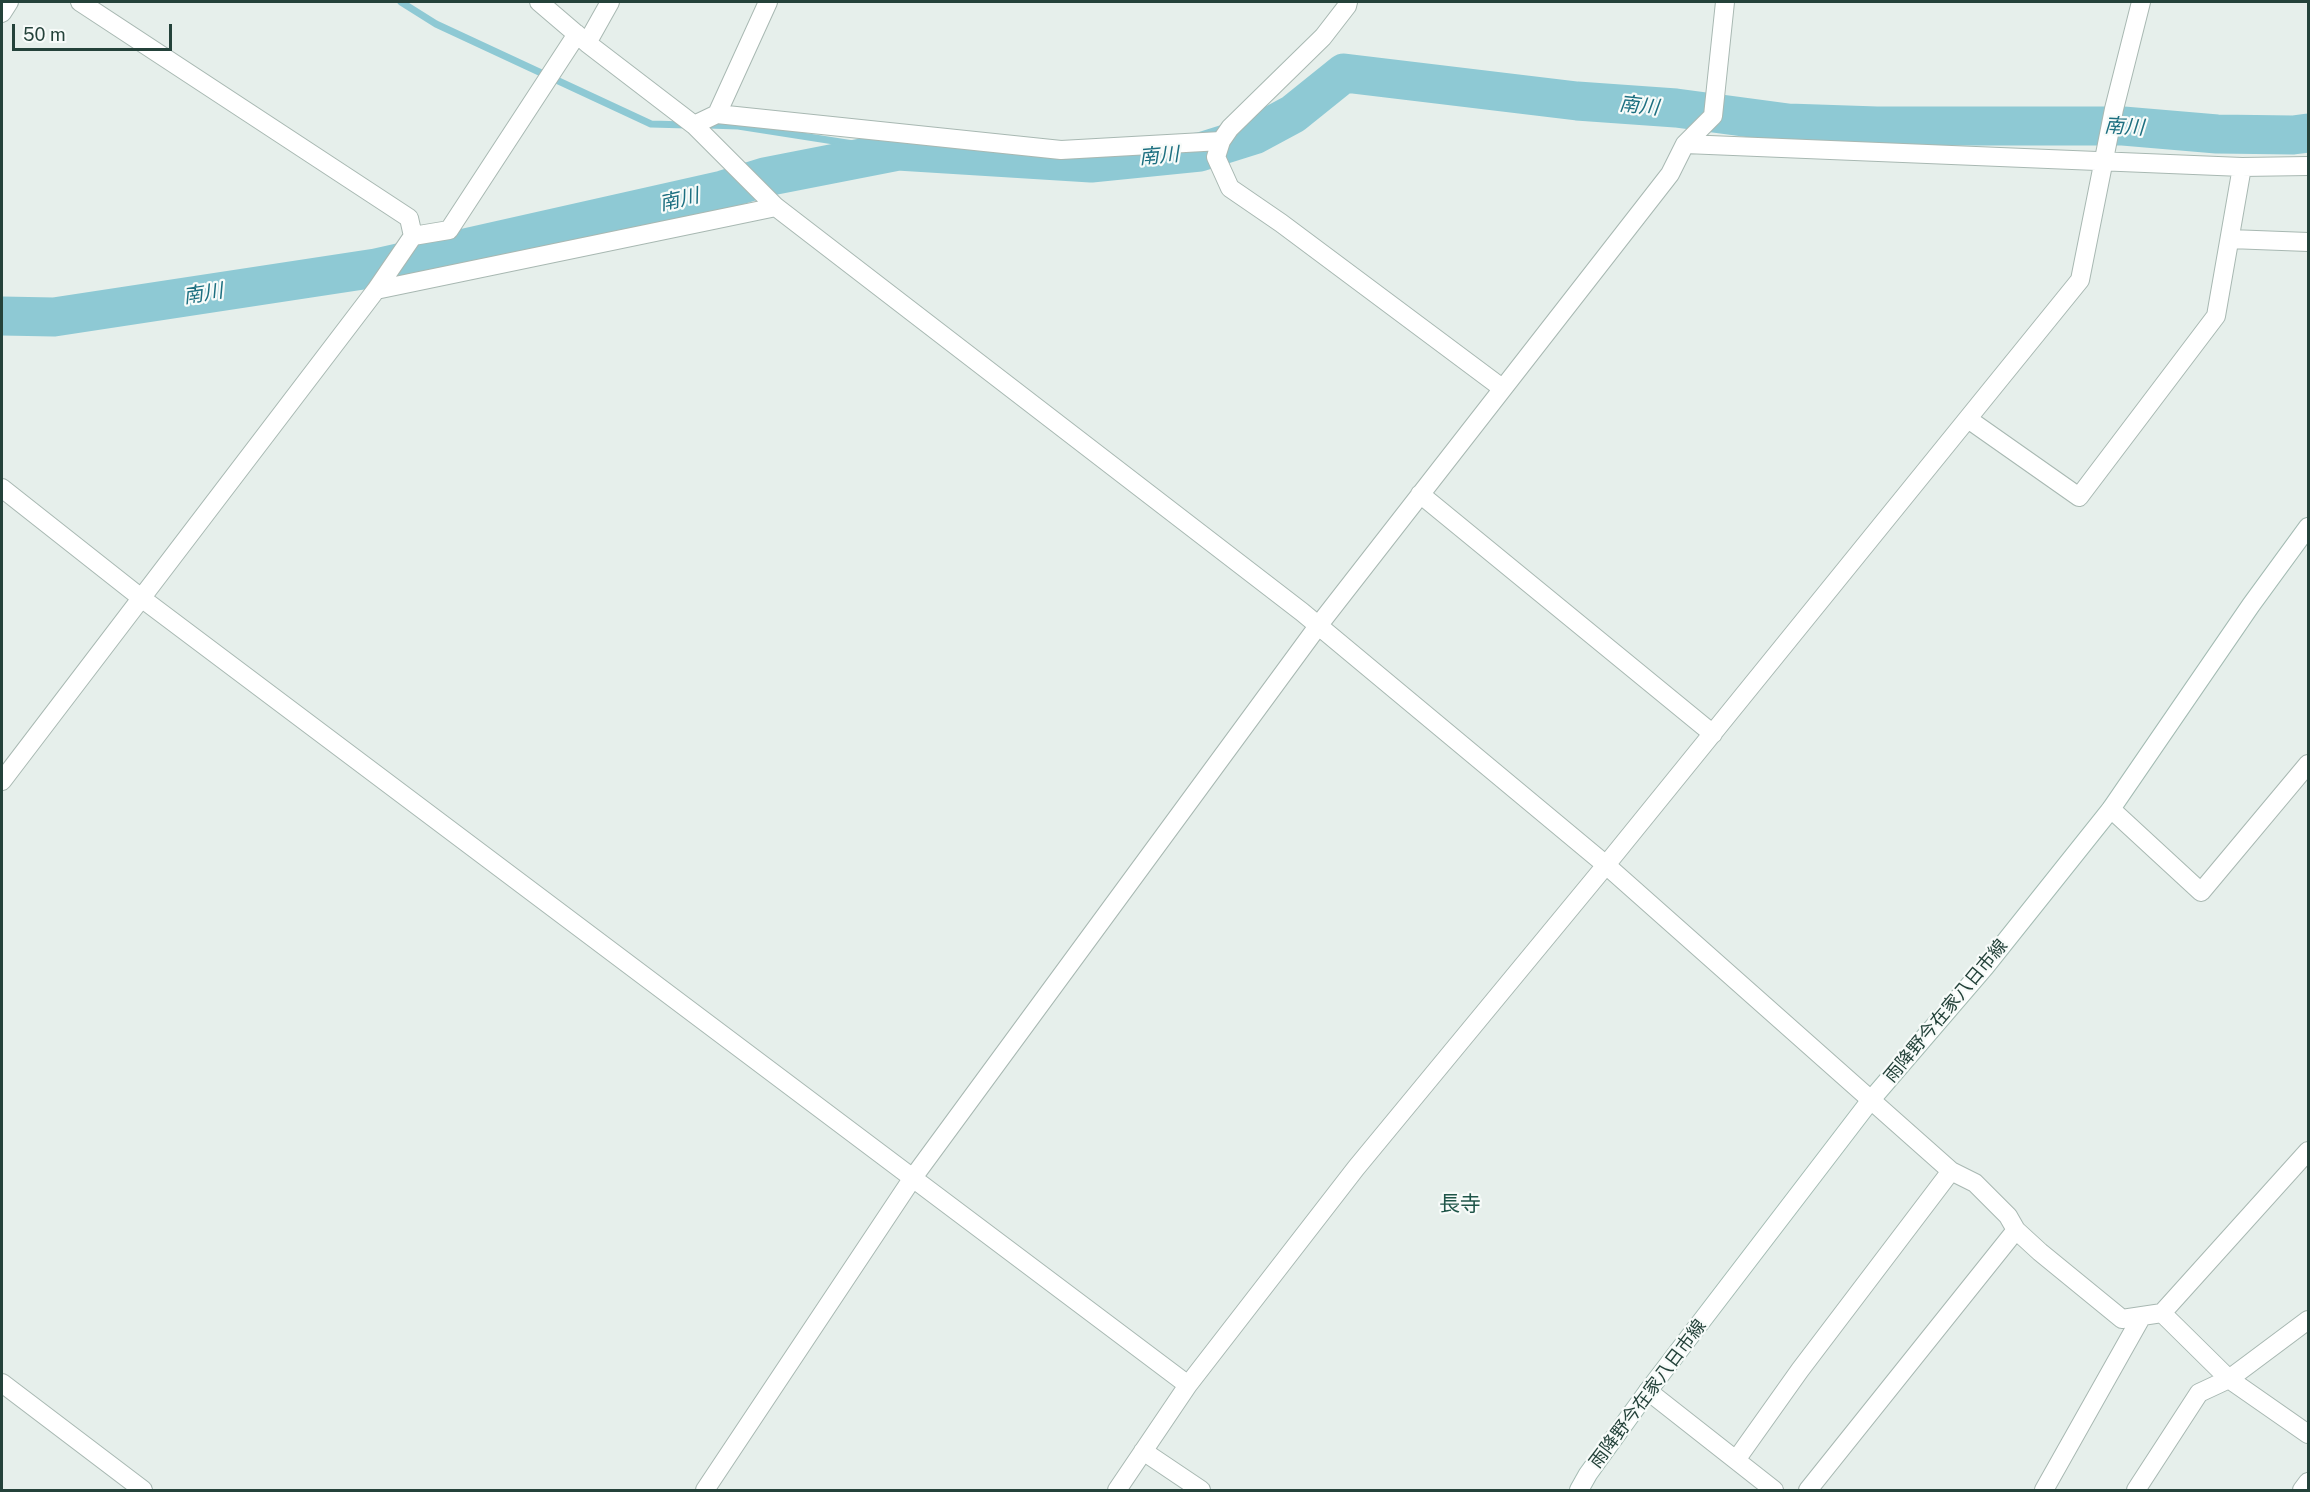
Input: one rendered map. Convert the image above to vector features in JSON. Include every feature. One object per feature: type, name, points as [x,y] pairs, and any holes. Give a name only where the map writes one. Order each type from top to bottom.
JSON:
[{"type":"street","points":[[2,13],[9,2]]},
{"type":"street","points":[[80,2],[409,218],[413,237]]},
{"type":"street","points":[[539,2],[694,125],[776,207],[1318,626],[1606,865],[1951,1171],[1975,1183],[2008,1216],[2016,1230],[2122,1319],[2162,1313],[2308,1151]]},
{"type":"street","points":[[2,781],[376,290],[413,237],[449,230],[582,38],[610,2]]},
{"type":"street","points":[[717,114],[768,2]]},
{"type":"street","points":[[1348,2],[1323,37],[1230,128],[1221,141],[1216,157],[1230,188],[1281,223],[1502,388]]},
{"type":"street","points":[[705,1491],[912,1179],[1318,626],[1670,174],[1685,144],[1713,116],[1725,2]]},
{"type":"street","points":[[1117,1491],[1188,1385],[1356,1168],[1713,734],[2079,280],[2114,109],[2141,2]]},
{"type":"street","points":[[694,125],[717,114],[1061,150],[1221,141]]},
{"type":"street","points":[[1685,144],[2242,166],[2308,166]]},
{"type":"street","points":[[1968,419],[2079,497],[2216,316],[2242,166]]},
{"type":"street","points":[[376,290],[776,207]]},
{"type":"street","points":[[2230,239],[2308,242]]},
{"type":"street","points":[[2,488],[141,597],[1188,1385]]},
{"type":"street","points":[[1420,494],[1713,734]]},
{"type":"street","name":"雨降野今在家八日市線","points":[[1579,1491],[1588,1474],[1648,1391],[1870,1101],[1985,966],[2110,809],[2251,605],[2308,527]]},
{"type":"street","points":[[2110,809],[2201,892],[2308,764]]},
{"type":"street","points":[[1736,1460],[1800,1370],[1951,1171]]},
{"type":"street","points":[[1808,1491],[2016,1230]]},
{"type":"street","points":[[2162,1313],[2229,1379],[2308,1434]]},
{"type":"street","points":[[2044,1491],[2142,1316]]},
{"type":"street","points":[[2136,1491],[2199,1393],[2229,1379],[2308,1320]]},
{"type":"street","points":[[2,1383],[144,1491]]},
{"type":"street","points":[[1648,1391],[1736,1460],[1763,1487]]},
{"type":"street","points":[[1143,1451],[1201,1491]]},
{"type":"street","points":[[2302,1491],[2308,1482]]},
{"type":"waterway","points":[[401,2],[436,24],[651,124],[687,125]]},
{"type":"waterway","name":"南川","points":[[2,316],[54,317],[376,268],[723,190],[765,177],[898,151],[1091,163],[1200,152],[1254,135],[1293,114],[1344,73],[1577,101],[1676,108],[1788,123],[1877,126],[2123,126],[2217,134],[2293,135],[2308,133]]},
{"type":"waterway","points":[[708,125],[738,126],[898,151]]},
{"type":"district","name":"長寺","points":[[1460,1205]]}]
